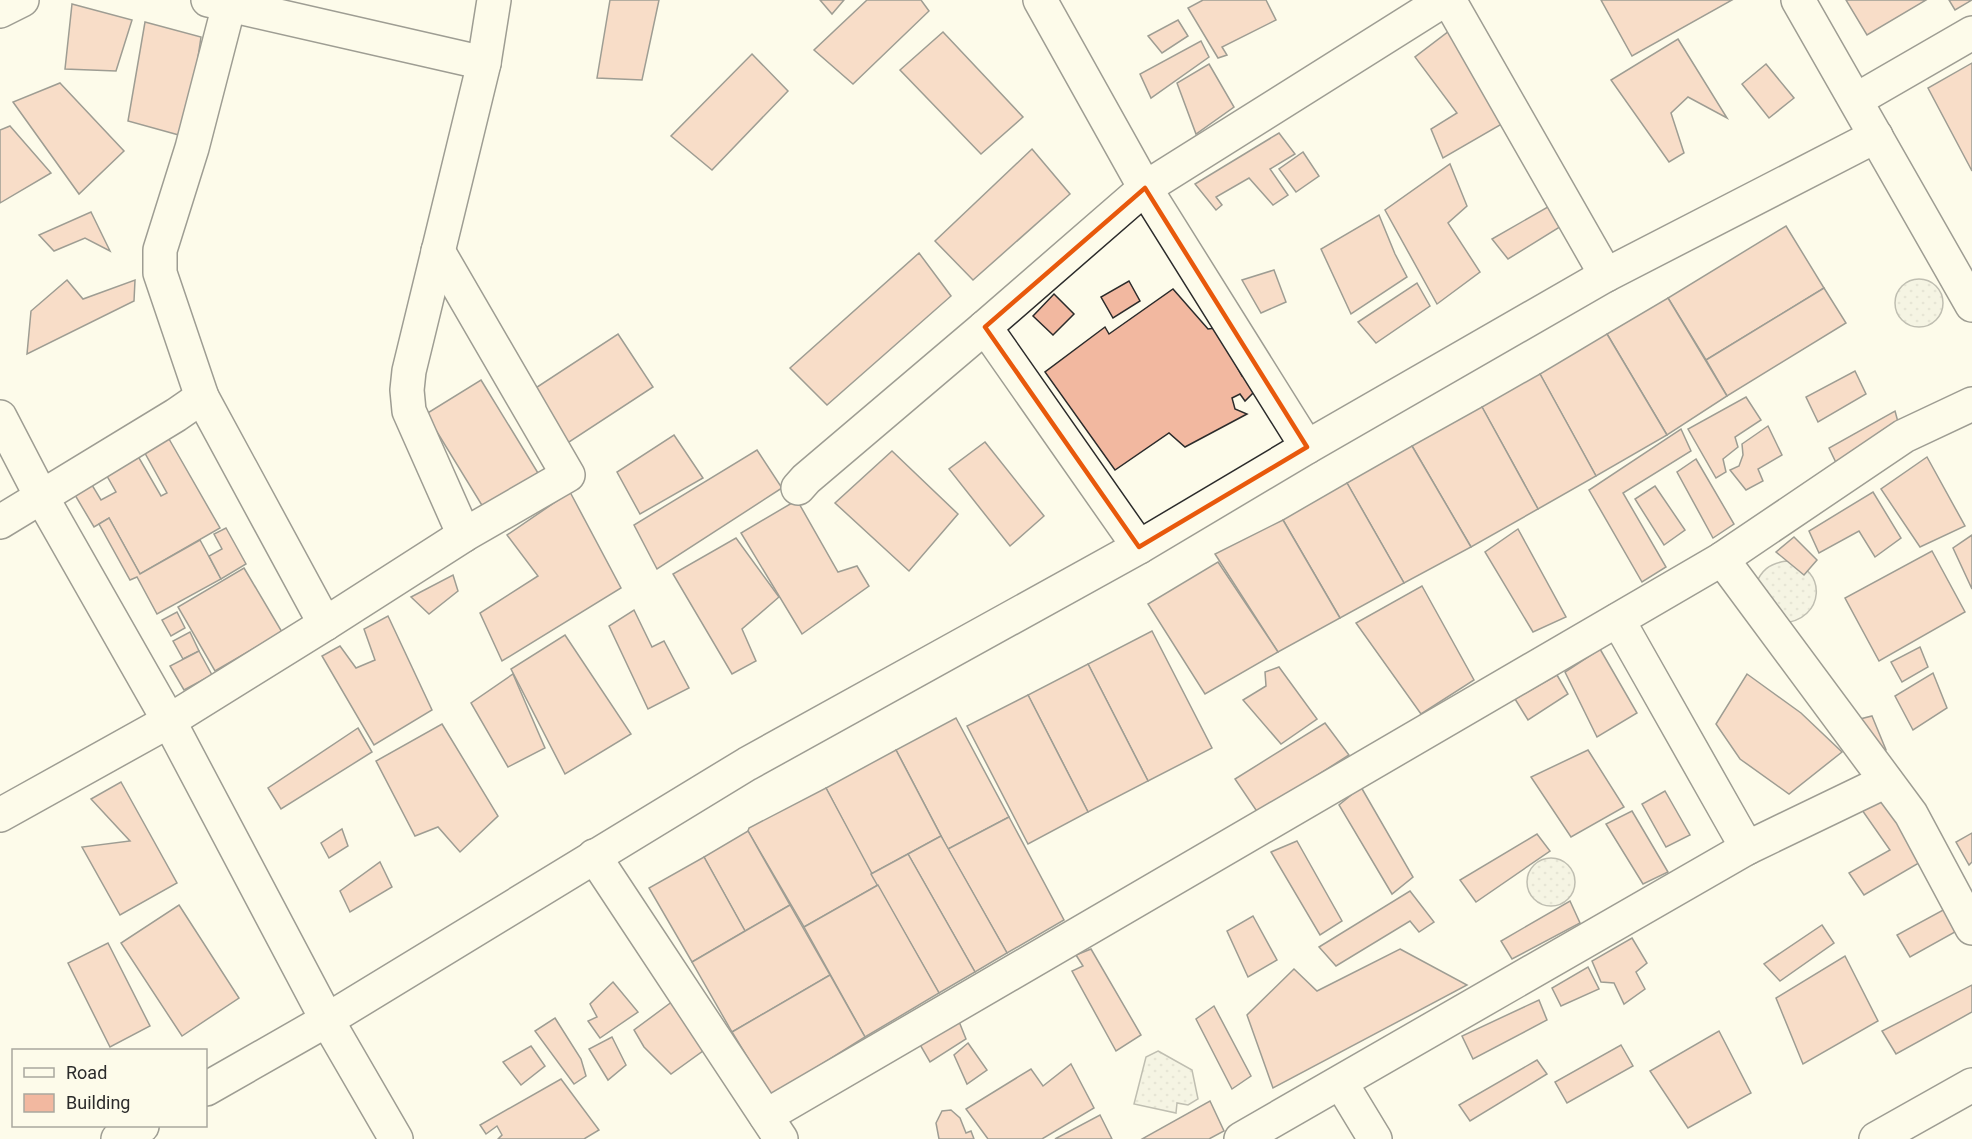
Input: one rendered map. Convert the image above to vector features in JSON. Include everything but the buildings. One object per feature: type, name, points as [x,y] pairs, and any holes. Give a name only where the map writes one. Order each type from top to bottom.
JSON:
[{"type":"street","points":[[0,11],[22,0]]},
{"type":"street","points":[[464,535],[409,411],[407,390],[409,371],[484,63],[494,0]]},
{"type":"street","points":[[1040,0],[1145,188],[1307,447]]},
{"type":"street","points":[[798,488],[1145,188],[1444,0]]},
{"type":"street","points":[[1449,0],[1606,275]]},
{"type":"street","points":[[1798,0],[1969,292]]},
{"type":"street","points":[[325,624],[202,397],[160,273],[160,250],[192,148],[218,2],[484,63]]},
{"type":"street","points":[[1856,100],[1972,33]]},
{"type":"street","points":[[207,1088],[327,1020],[747,764],[1139,547],[1307,447],[1606,275],[1876,136]]},
{"type":"street","points":[[0,815],[169,721],[464,535],[568,475],[438,251]]},
{"type":"street","points":[[985,327],[1139,547]]},
{"type":"street","points":[[0,522],[202,397]]},
{"type":"street","points":[[594,856],[773,1128],[1722,558],[1904,435],[1972,404]]},
{"type":"street","points":[[0,417],[41,496],[169,721],[327,1020],[396,1139]]},
{"type":"street","points":[[1722,558],[1911,814],[1972,928]]},
{"type":"street","points":[[1618,620],[1747,848]]},
{"type":"street","points":[[1241,1139],[1747,848],[1886,781]]},
{"type":"street","points":[[1341,1083],[1375,1139]]},
{"type":"street","points":[[1876,1139],[1972,1085]]},
{"type":"street","points":[[118,1139],[139,1127]]},
{"type":"highlighted area","points":[[1145,188],[1307,447],[1139,547],[985,327]]},
{"type":"shaded area","points":[[1914,279],[1924,279],[1939,289],[1943,303],[1942,312],[1933,323],[1924,327],[1914,327],[1899,317],[1895,308],[1895,298],[1905,283]]},
{"type":"shaded area","points":[[1786,561],[1800,565],[1810,573],[1815,583],[1816,594],[1814,604],[1807,613],[1796,620],[1782,623],[1755,586],[1766,569]]},
{"type":"shaded area","points":[[1551,858],[1568,865],[1575,882],[1568,899],[1551,906],[1534,899],[1527,882],[1534,865]]},
{"type":"shaded area","points":[[1158,1051],[1192,1070],[1198,1099],[1188,1105],[1177,1103],[1176,1113],[1134,1104],[1146,1057]]}]
